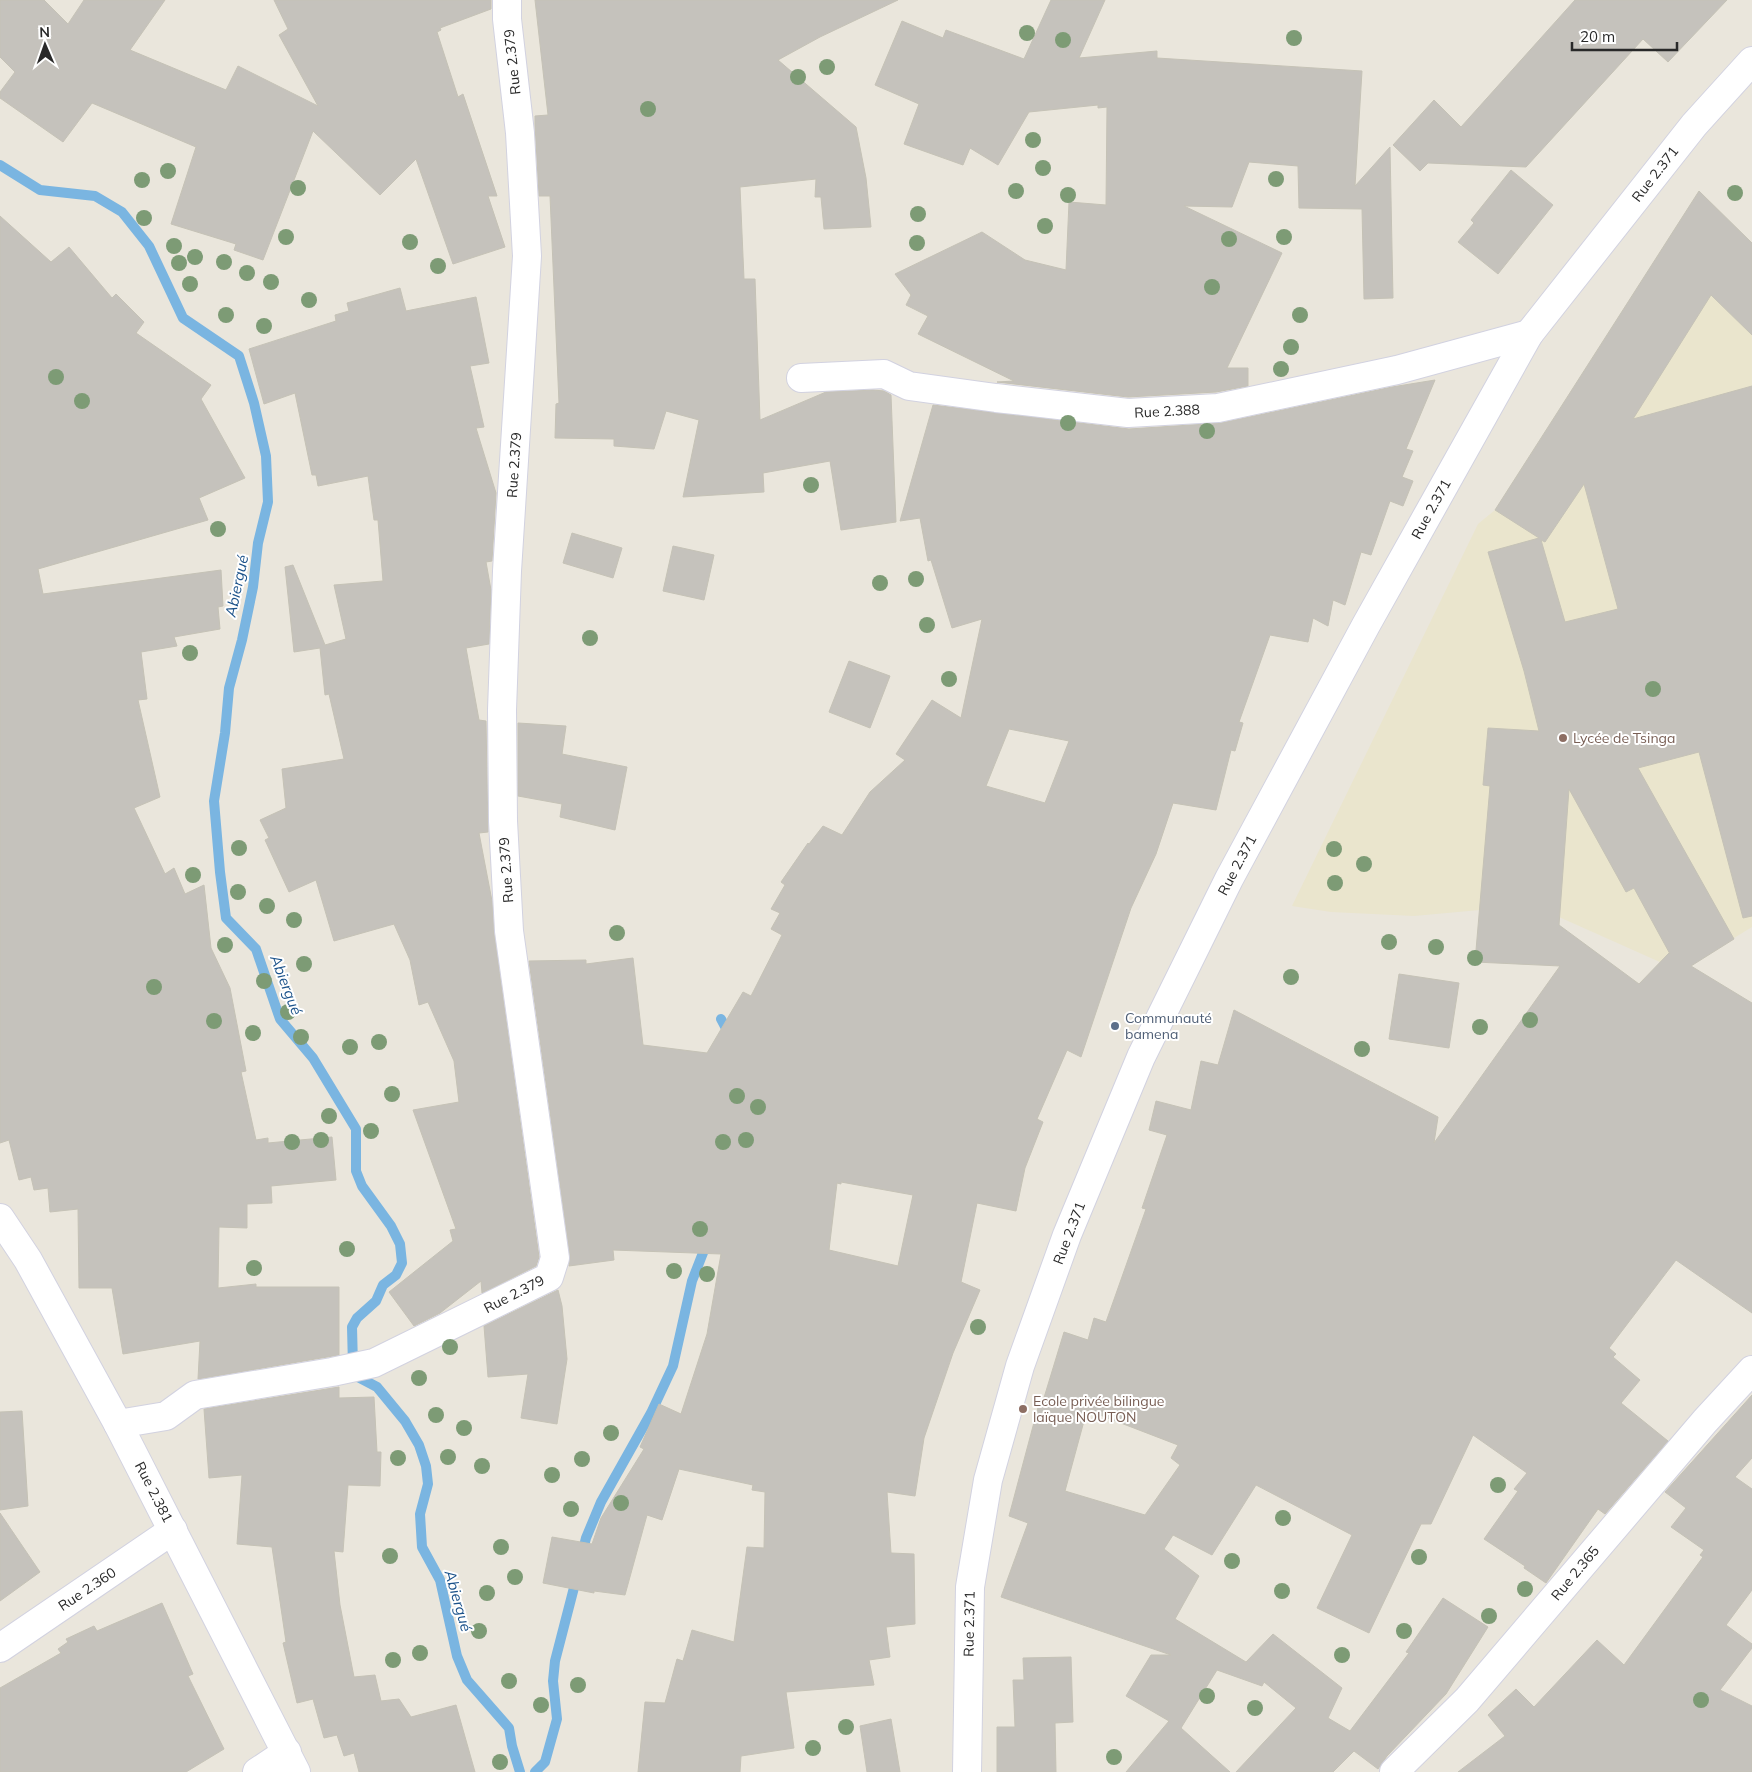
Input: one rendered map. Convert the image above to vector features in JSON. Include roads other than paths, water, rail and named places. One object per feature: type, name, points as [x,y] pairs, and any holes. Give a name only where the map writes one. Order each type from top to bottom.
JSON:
[{"type":"street","name":"Rue 2.379","points":[[118,1424],[166,1416],[195,1395],[374,1363],[549,1277],[555,1258],[509,931],[503,822],[502,710],[507,572],[527,256],[520,133],[507,19],[507,0]]},
{"type":"street","name":"Rue 2.371","points":[[966,1772],[970,1587],[988,1480],[1020,1366],[1067,1235],[1141,1057],[1229,879],[1366,625],[1529,334],[1694,125],[1752,61]]},
{"type":"street","name":"Rue 2.388","points":[[801,378],[884,374],[909,386],[1128,413],[1218,408],[1397,370],[1529,334]]},
{"type":"street","name":"Rue 2.381","points":[[0,1218],[28,1260],[118,1424],[291,1762]]},
{"type":"street","name":"Rue 2.365","points":[[1394,1772],[1467,1700],[1705,1420],[1752,1370]]},
{"type":"street","name":"Rue 2.360","points":[[0,1648],[173,1530]]},
{"type":"street","points":[[257,1772],[291,1762]]},
{"type":"waterway","name":"Abiergué","points":[[0,165],[40,190],[95,196],[122,212],[149,246],[183,318],[239,356],[254,403],[266,456],[268,502],[258,543],[253,587],[242,640],[229,688],[225,733],[214,801],[226,918],[256,949],[280,1019],[313,1058],[356,1129],[356,1171],[362,1186],[391,1226],[400,1244],[402,1263],[396,1275],[383,1285],[376,1301],[357,1318],[352,1327],[353,1366],[358,1377],[377,1387],[405,1421],[419,1445],[426,1466],[428,1484],[420,1514],[422,1547],[440,1580],[457,1656],[467,1680],[509,1728],[520,1772]]},
{"type":"waterway","points":[[721,1019],[730,1036]]},
{"type":"waterway","points":[[582,1554],[586,1538],[601,1502],[651,1413],[673,1366],[692,1281],[708,1240]]},
{"type":"waterway","points":[[535,1772],[545,1762],[557,1719],[553,1681],[555,1661],[577,1576]]},
{"type":"place","name":"Lycée de Tsinga","points":[[1563,738]]},
{"type":"place","name":"Communauté bamena","points":[[1115,1026]]},
{"type":"place","name":"Ecole privée bilingue laïque NOUTON","points":[[1023,1409]]}]
